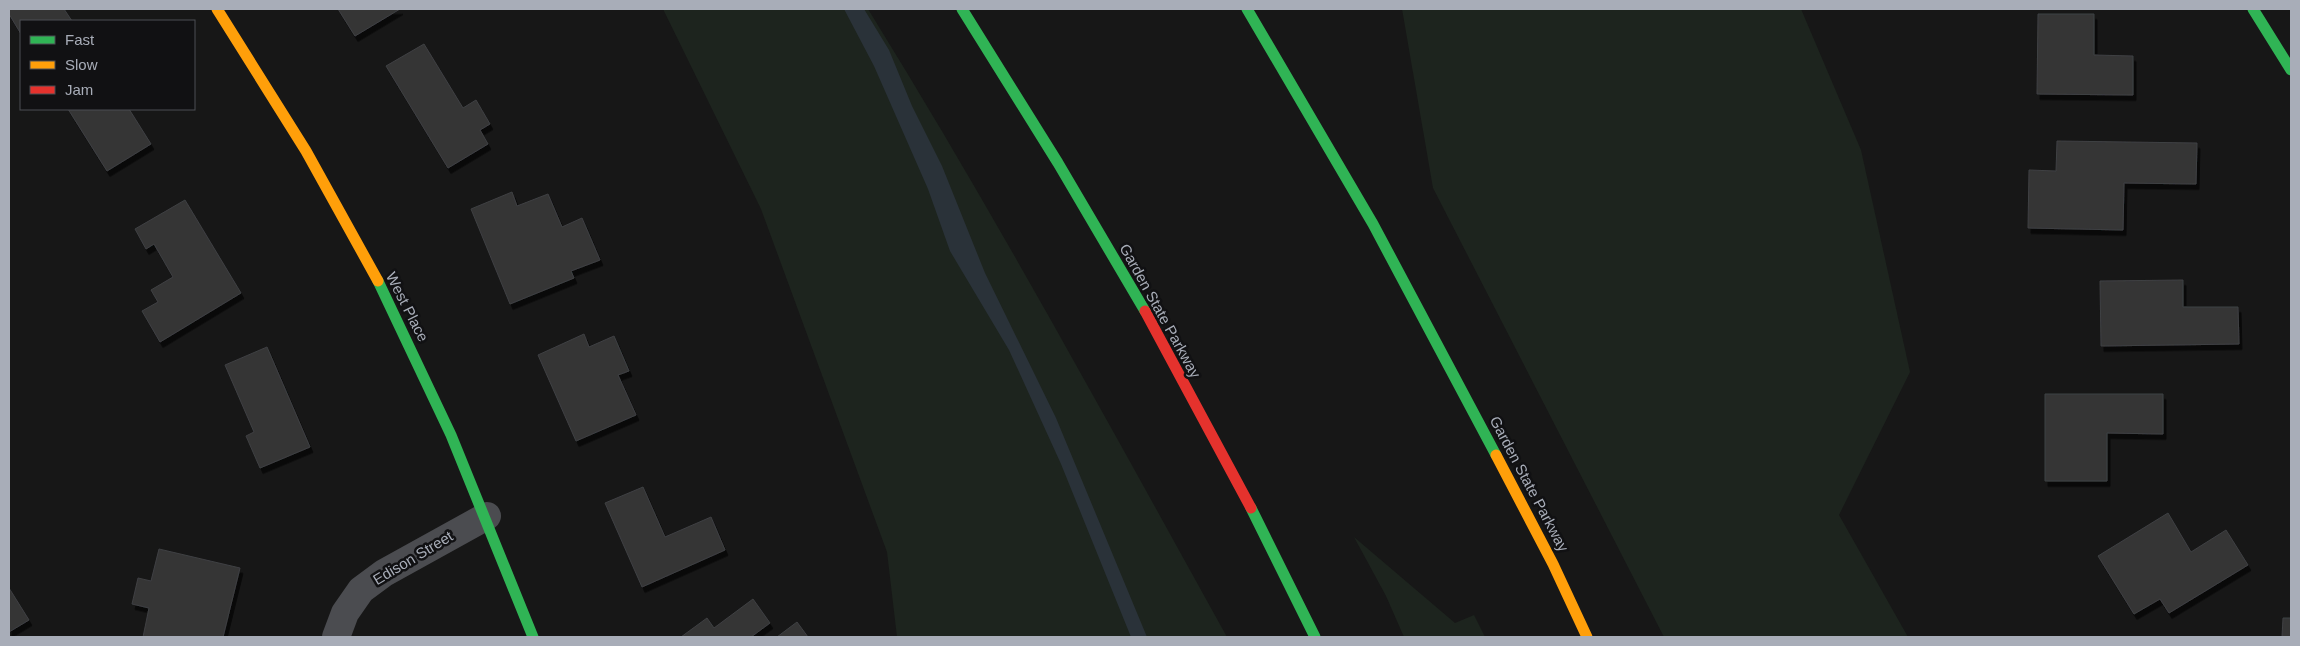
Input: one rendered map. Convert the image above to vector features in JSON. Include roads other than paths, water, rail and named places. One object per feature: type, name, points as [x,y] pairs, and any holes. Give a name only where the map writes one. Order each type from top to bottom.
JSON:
[{"type":"main road","name":"West Place","points":[[217,9],[281,107],[355,237],[422,370],[487,516],[533,637]]},
{"type":"main road","name":"Garden State Parkway","points":[[962,9],[1057,162],[1122,272],[1241,491],[1315,637]]},
{"type":"main road","name":"Garden State Parkway","points":[[1247,9],[1373,224],[1435,338],[1553,564],[1587,637]]},
{"type":"main road","points":[[2253,9],[2291,70]]},
{"type":"street","name":"Edison Street","points":[[336,637],[345,613],[361,590],[384,573],[487,516]]}]
